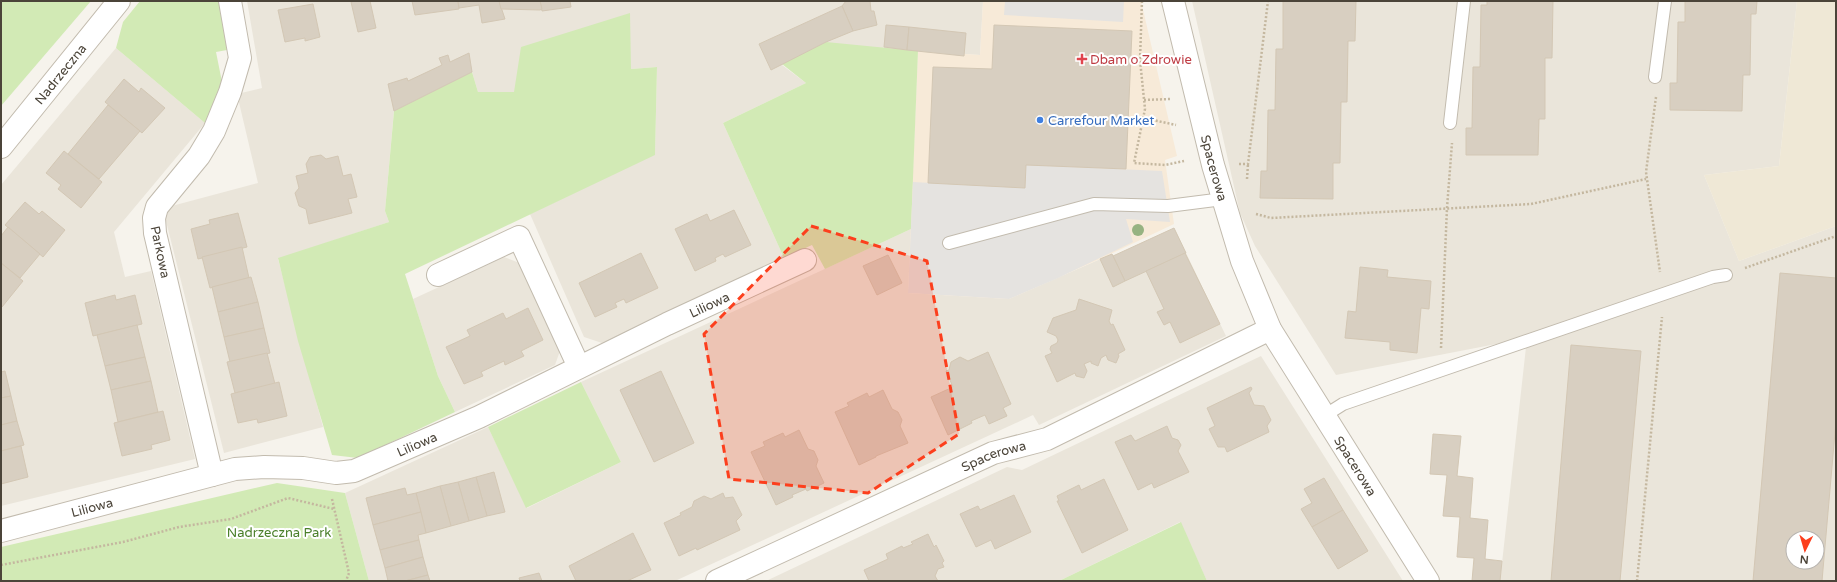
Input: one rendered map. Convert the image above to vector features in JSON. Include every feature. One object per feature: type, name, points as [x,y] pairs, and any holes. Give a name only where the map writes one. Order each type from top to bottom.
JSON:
[{"type":"street","name":"Nadrzeczna","points":[[1,147],[119,1]]},
{"type":"street","name":"Parkowa","points":[[212,475],[155,233],[154,218],[157,207],[165,195],[198,156],[214,131],[230,92],[240,58],[230,1]]},
{"type":"street","name":"Spacerowa","points":[[1173,1],[1212,165],[1242,261],[1270,330],[1428,581]]},
{"type":"street","points":[[438,275],[520,237],[579,367]]},
{"type":"street","name":"Liliowa","points":[[1,531],[235,469],[264,467],[303,468],[336,473],[354,471],[479,417],[579,367],[805,260]]},
{"type":"street","name":"Spacerowa","points":[[717,581],[993,453],[1047,439],[1270,330]]},
{"type":"lane","points":[[1450,123],[1464,1]]},
{"type":"lane","points":[[1655,77],[1665,1]]},
{"type":"lane","points":[[949,243],[1094,204],[1168,206],[1223,199]]},
{"type":"lane","points":[[1324,416],[1343,404],[1713,277],[1726,275]]},
{"type":"path","points":[[1142,1],[1140,60],[1144,100],[1144,118],[1134,163],[1165,165],[1191,159]]},
{"type":"path","points":[[1234,164],[1248,164],[1268,1]]},
{"type":"path","points":[[1637,581],[1664,295],[1646,179],[1658,82],[1655,77]]},
{"type":"path","points":[[1144,100],[1176,98]]},
{"type":"path","points":[[1144,118],[1183,127]]},
{"type":"path","points":[[1440,370],[1447,208],[1453,129],[1450,123]]},
{"type":"path","points":[[1253,213],[1271,218],[1531,204],[1646,179]]},
{"type":"path","points":[[1726,275],[1836,236]]},
{"type":"path","points":[[325,472],[349,573],[346,581]]},
{"type":"path","points":[[1,565],[123,542],[179,527],[231,519],[288,498],[334,510]]},
{"type":"highlighted area","points":[[811,226],[927,261],[959,434],[868,493],[729,479],[704,334]]},
{"type":"shaded area","points":[[247,1],[983,1],[980,55],[918,51],[782,65],[806,83],[723,123],[784,258],[602,343],[584,337],[530,214],[655,154],[657,67],[631,69],[514,92],[478,92],[472,72],[394,110],[385,211],[389,222],[278,259],[323,427],[224,453],[164,213],[168,207],[258,183],[237,94],[262,88]]},
{"type":"shaded area","points":[[983,1],[1141,1],[1177,156],[1165,160],[1174,224],[1100,259],[1009,299],[908,293],[918,51],[980,55]]},
{"type":"shaded area","points":[[1005,1],[1124,1],[1123,22],[1004,15]]},
{"type":"shaded area","points":[[1192,1],[1797,1],[1779,166],[1704,175],[1739,261],[1836,226],[1836,581],[1500,581],[1527,338],[1336,375],[1255,246],[1240,213]]},
{"type":"shaded area","points":[[1797,1],[1836,1],[1836,226],[1739,261],[1704,175],[1779,166]]},
{"type":"shaded area","points":[[116,48],[205,123],[114,232],[125,277],[151,271],[195,459],[1,506],[1,185]]},
{"type":"shaded area","points":[[1026,165],[1162,171],[1170,222],[1126,219],[1133,242],[1058,278],[1009,299],[908,293],[913,182],[1025,188]]},
{"type":"shaded area","points":[[1174,228],[1226,336],[1039,425],[1033,415],[675,581],[369,581],[345,493],[488,427],[527,508],[621,462],[581,382],[911,229],[908,293],[1009,299],[1112,254],[1114,256]]},
{"type":"shaded area","points":[[504,257],[522,264],[561,348],[555,365],[455,412],[438,376],[413,299]]},
{"type":"shaded area","points":[[1261,356],[1403,581],[1207,581],[1180,522],[1059,581],[766,581],[1007,467],[1022,470]]},
{"type":"green space","points":[[1,1],[91,1],[1,106]]},
{"type":"green space","points":[[140,1],[219,1],[227,50],[216,52],[223,87],[205,123],[116,48],[123,22]]},
{"type":"green space","points":[[630,13],[631,69],[657,67],[655,155],[405,274],[438,376],[455,412],[358,458],[332,455],[298,341],[278,258],[389,222],[385,211],[394,111],[472,72],[478,92],[514,92],[521,47]]},
{"type":"green space","points":[[826,42],[918,51],[911,229],[825,269],[812,245],[784,258],[723,123],[806,83],[782,64]]},
{"type":"green space","points":[[581,382],[621,462],[526,508],[488,427]]},
{"type":"green space","name":"Nadrzeczna Park","points":[[277,483],[345,493],[369,581],[1,581],[1,547]]},
{"type":"green space","points":[[1181,522],[1207,581],[1059,581]]},
{"type":"building","points":[[370,1],[376,28],[358,32],[351,2]]},
{"type":"building","points":[[412,1],[458,1],[459,9],[415,15]]},
{"type":"building","points":[[458,1],[499,1],[505,19],[482,23],[479,5],[459,8]]},
{"type":"building","points":[[499,1],[540,1],[542,9],[540,10],[501,9]]},
{"type":"building","points":[[540,1],[570,1],[571,7],[542,11]]},
{"type":"building","points":[[846,1],[870,1],[871,11],[874,11],[877,25],[853,31],[842,6]]},
{"type":"building","points":[[1283,1],[1356,1],[1355,41],[1348,41],[1347,102],[1341,102],[1340,163],[1333,163],[1333,199],[1260,198],[1261,171],[1267,171],[1268,110],[1275,110],[1276,49],[1283,49]]},
{"type":"building","points":[[1487,1],[1553,1],[1552,58],[1545,58],[1545,119],[1539,119],[1538,155],[1466,155],[1466,128],[1472,128],[1473,67],[1480,67],[1481,5],[1487,5]]},
{"type":"building","points":[[1685,1],[1757,1],[1756,14],[1751,14],[1750,75],[1743,75],[1742,111],[1670,110],[1670,83],[1677,83],[1678,22],[1685,22]]},
{"type":"building","points":[[313,4],[320,37],[305,41],[305,38],[285,42],[278,10]]},
{"type":"building","points":[[842,6],[853,31],[826,42],[771,70],[759,44]]},
{"type":"building","points":[[886,25],[909,27],[907,50],[884,47]]},
{"type":"building","points":[[994,25],[1132,31],[1126,169],[1026,165],[1025,188],[928,183],[933,67],[992,69]]},
{"type":"building","points":[[909,27],[966,33],[964,56],[907,50]]},
{"type":"building","points":[[469,53],[472,72],[394,111],[388,84],[407,78],[408,81],[442,65],[439,58],[448,55],[450,62]]},
{"type":"building","points":[[124,79],[139,92],[141,88],[165,108],[142,133],[105,102]]},
{"type":"building","points":[[108,105],[140,131],[99,179],[68,154]]},
{"type":"building","points":[[64,151],[102,182],[81,208],[58,189],[61,185],[46,173]]},
{"type":"building","points":[[321,155],[326,159],[338,156],[343,176],[351,174],[357,197],[348,199],[352,213],[309,224],[306,209],[299,206],[295,193],[299,188],[296,176],[308,173],[306,164],[310,157]]},
{"type":"building","points":[[25,202],[39,214],[42,211],[65,230],[43,257],[5,225]]},
{"type":"building","points":[[734,210],[751,245],[725,257],[723,254],[715,258],[716,261],[695,271],[675,229],[707,214],[710,221]]},
{"type":"building","points":[[238,213],[247,247],[198,259],[191,229],[210,224],[209,220]]},
{"type":"building","points":[[8,227],[40,254],[20,278],[1,263],[1,236]]},
{"type":"building","points":[[1174,228],[1186,253],[1125,281],[1113,256]]},
{"type":"building","points":[[242,247],[249,278],[210,288],[202,257]]},
{"type":"building","points":[[641,253],[658,288],[626,303],[624,299],[615,303],[617,307],[595,317],[579,283]]},
{"type":"building","points":[[1185,253],[1220,324],[1180,343],[1170,322],[1164,325],[1157,312],[1164,309],[1146,271]]},
{"type":"building","points":[[1112,254],[1125,281],[1113,287],[1100,259]]},
{"type":"building","points":[[888,255],[902,283],[877,295],[863,266]]},
{"type":"building","points":[[1,263],[23,281],[2,307],[1,306]]},
{"type":"building","points":[[1360,267],[1388,270],[1387,277],[1431,281],[1429,309],[1421,308],[1417,353],[1390,350],[1390,342],[1345,338],[1348,311],[1356,312]]},
{"type":"building","points":[[1780,273],[1836,278],[1836,421],[1825,547],[1825,530],[1785,530],[1785,570],[1823,570],[1822,581],[1753,581]]},
{"type":"building","points":[[251,277],[258,302],[218,312],[212,287]]},
{"type":"building","points":[[115,295],[116,300],[135,295],[142,324],[93,336],[85,303]]},
{"type":"building","points":[[1079,299],[1112,310],[1109,321],[1111,325],[1113,324],[1125,350],[1118,354],[1119,356],[1116,363],[1108,360],[1106,355],[1101,358],[1098,366],[1091,363],[1091,361],[1084,364],[1087,371],[1084,378],[1076,376],[1075,373],[1057,382],[1045,356],[1052,353],[1050,349],[1051,346],[1057,343],[1058,340],[1056,336],[1047,332],[1053,318],[1076,310]]},
{"type":"building","points":[[258,302],[264,328],[224,337],[218,312]]},
{"type":"building","points":[[528,308],[543,340],[521,351],[524,356],[505,365],[504,361],[481,372],[483,376],[464,384],[446,347],[470,336],[467,330],[503,313],[506,319]]},
{"type":"building","points":[[137,325],[145,357],[105,366],[97,335]]},
{"type":"building","points":[[264,328],[270,353],[230,362],[224,337]]},
{"type":"building","points":[[1571,345],[1641,351],[1620,581],[1551,581]]},
{"type":"building","points":[[988,352],[1011,404],[1003,408],[1007,416],[989,424],[985,415],[971,421],[972,423],[948,435],[931,397],[953,387],[946,371],[949,370],[951,362],[960,357],[968,361]]},
{"type":"building","points":[[267,353],[275,384],[235,393],[227,362]]},
{"type":"building","points":[[145,357],[151,381],[111,390],[105,366]]},
{"type":"building","points":[[5,371],[11,396],[1,398],[1,372]]},
{"type":"building","points":[[661,371],[694,443],[654,462],[620,390]]},
{"type":"building","points":[[151,381],[158,412],[118,422],[111,390]]},
{"type":"building","points":[[279,382],[287,416],[258,423],[257,419],[238,423],[231,394]]},
{"type":"building","points":[[1251,387],[1252,389],[1249,393],[1254,405],[1264,406],[1271,420],[1267,426],[1269,432],[1227,452],[1225,447],[1218,447],[1209,429],[1215,426],[1207,408]]},
{"type":"building","points":[[883,390],[892,409],[898,412],[902,420],[900,426],[908,443],[876,456],[859,465],[835,412],[849,406],[847,403],[867,393],[869,397]]},
{"type":"building","points":[[11,396],[17,421],[1,425],[1,398]]},
{"type":"building","points":[[163,411],[170,440],[151,445],[152,449],[122,456],[114,423]]},
{"type":"building","points":[[17,421],[24,445],[1,451],[1,425]]},
{"type":"building","points":[[1167,426],[1172,438],[1178,440],[1181,445],[1178,451],[1189,472],[1154,488],[1152,483],[1138,490],[1115,442],[1131,435],[1135,441]]},
{"type":"building","points":[[799,430],[808,449],[814,451],[818,460],[816,466],[824,483],[807,491],[806,489],[792,495],[793,497],[776,505],[751,452],[765,446],[763,442],[783,433],[785,437]]},
{"type":"building","points":[[1433,434],[1461,436],[1457,476],[1473,478],[1470,518],[1488,520],[1485,559],[1502,561],[1500,581],[1472,581],[1474,558],[1457,557],[1460,517],[1443,516],[1447,475],[1430,474]]},
{"type":"building","points":[[21,446],[28,477],[1,484],[1,451]]},
{"type":"building","points":[[494,472],[505,512],[487,516],[476,477]]},
{"type":"building","points":[[476,477],[487,516],[469,521],[458,482]]},
{"type":"building","points":[[1324,478],[1343,510],[1312,527],[1301,509],[1312,503],[1304,489]]},
{"type":"building","points":[[1104,479],[1128,530],[1082,553],[1057,501],[1059,501],[1057,496],[1079,485],[1081,490]]},
{"type":"building","points":[[458,482],[469,521],[451,526],[440,486]]},
{"type":"building","points":[[440,486],[451,526],[426,533],[416,493]]},
{"type":"building","points":[[405,488],[407,495],[416,493],[421,512],[373,525],[366,498]]},
{"type":"building","points":[[723,493],[725,498],[733,497],[742,515],[736,521],[740,530],[697,550],[696,548],[679,556],[664,523],[681,515],[680,513],[692,507],[694,501],[704,496],[711,499]]},
{"type":"building","points":[[1014,495],[1031,532],[995,549],[991,540],[976,547],[960,514],[978,506],[980,510]]},
{"type":"building","points":[[1343,510],[1368,551],[1338,569],[1312,527]]},
{"type":"building","points":[[421,512],[426,533],[418,535],[419,540],[380,550],[373,525]]},
{"type":"building","points":[[633,533],[651,570],[627,581],[576,581],[569,566]]},
{"type":"building","points":[[928,534],[934,547],[936,545],[944,561],[942,563],[944,567],[938,569],[935,576],[938,581],[869,581],[864,570],[888,559],[886,554],[902,546],[903,548],[913,544],[911,542]]},
{"type":"building","points":[[419,540],[423,557],[385,568],[380,550]]},
{"type":"building","points":[[423,557],[428,575],[405,581],[388,581],[385,568]]},
{"type":"building","points":[[539,573],[542,581],[520,581],[519,578]]},
{"type":"building","points":[[428,575],[430,581],[405,581]]},
{"type":"place","name":"Dbam o Zdrowie","points":[[1082,59]]},
{"type":"place","name":"Carrefour Market","points":[[1040,120]]}]
